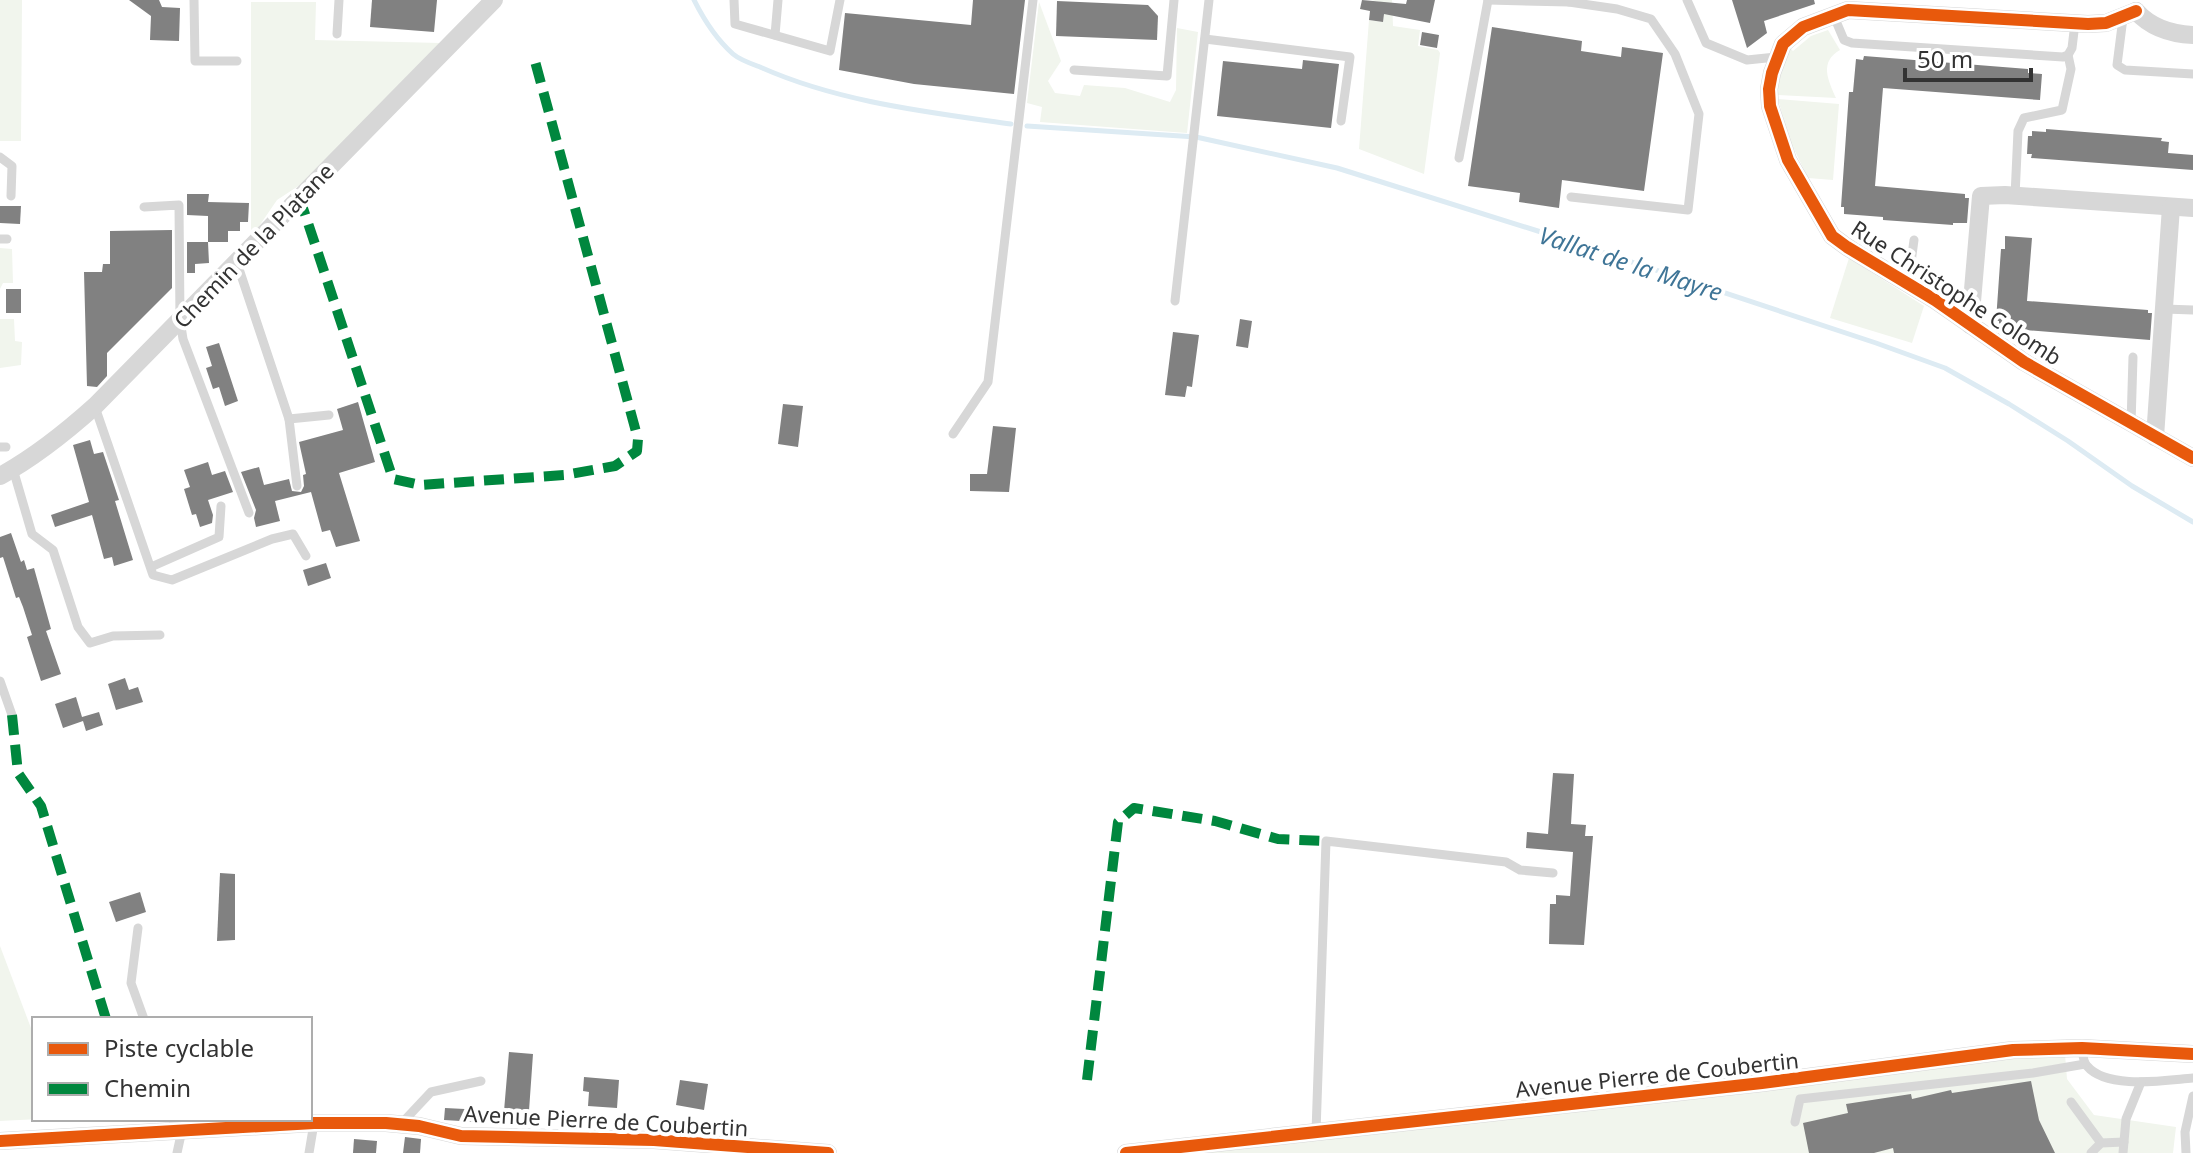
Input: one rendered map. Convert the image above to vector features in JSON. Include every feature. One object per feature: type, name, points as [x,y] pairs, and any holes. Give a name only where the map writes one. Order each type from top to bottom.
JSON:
[{"type":"street","name":"Chemin de la Platane","points":[[6,473],[95,406],[494,0]]},
{"type":"street","points":[[1776,57],[1783,44],[1803,27],[1833,14],[1861,9],[2075,23],[2106,23],[2132,10],[2170,33],[2193,35]]},
{"type":"street","name":"Rue Christophe Colomb","points":[[1776,57],[1769,89],[1775,125],[1788,160],[1832,236],[2024,362],[2193,458]]},
{"type":"street","points":[[1970,325],[1981,196],[2193,208]]},
{"type":"street","points":[[2155,437],[2171,207]]},
{"type":"street","name":"Avenue Pierre de Coubertin","points":[[1126,1153],[1762,1083],[2013,1050],[2083,1056],[2193,1054]]},
{"type":"street","name":"Avenue Pierre de Coubertin","points":[[0,1141],[178,1124],[401,1124],[461,1136],[828,1153]]},
{"type":"lane","points":[[194,0],[195,61],[237,61]]},
{"type":"lane","points":[[337,34],[339,0]]},
{"type":"lane","points":[[734,0],[735,24],[830,51],[840,0]]},
{"type":"lane","points":[[775,35],[778,0]]},
{"type":"lane","points":[[953,434],[988,382],[1033,0]]},
{"type":"lane","points":[[1074,70],[1167,76],[1174,0]]},
{"type":"lane","points":[[1459,158],[1488,0],[1569,1],[1617,9],[1651,19],[1675,54],[1699,114],[1688,210],[1571,197]]},
{"type":"lane","points":[[1687,0],[1706,43],[1747,60],[1776,57]]},
{"type":"lane","points":[[1175,301],[1210,1]]},
{"type":"lane","points":[[2132,10],[2117,65],[2125,70],[2193,74]]},
{"type":"lane","points":[[1833,14],[1844,40],[1852,43],[2063,57],[2072,48],[2075,23]]},
{"type":"lane","points":[[1205,39],[1350,57],[1341,121]]},
{"type":"lane","points":[[2015,196],[2018,131],[2024,118],[2062,110],[2071,69],[2068,55]]},
{"type":"lane","points":[[0,157],[12,166],[11,196]]},
{"type":"lane","points":[[144,207],[179,205],[180,320],[183,339],[249,513]]},
{"type":"lane","points":[[1908,285],[1914,240]]},
{"type":"lane","points":[[236,262],[289,419],[297,486]]},
{"type":"lane","points":[[2164,309],[2193,310]]},
{"type":"lane","points":[[2131,424],[2133,357]]},
{"type":"lane","points":[[95,406],[153,575],[172,580],[272,539],[293,534],[306,556]]},
{"type":"lane","points":[[289,419],[329,415]]},
{"type":"lane","points":[[6,473],[32,534],[53,550],[78,627],[90,643],[113,636],[160,635]]},
{"type":"lane","points":[[151,567],[219,537],[221,506]]},
{"type":"lane","points":[[0,681],[12,715]]},
{"type":"lane","points":[[1316,1132],[1326,841],[1506,862],[1520,870],[1553,873]]},
{"type":"lane","points":[[138,928],[131,983],[143,1017]]},
{"type":"lane","points":[[1795,1122],[1800,1099],[2033,1073],[2083,1056],[2093,1071],[2111,1079],[2141,1082],[2193,1078]]},
{"type":"lane","points":[[401,1124],[431,1092],[481,1081]]},
{"type":"lane","points":[[2071,1102],[2101,1143],[2124,1148],[2126,1119],[2141,1082]]},
{"type":"lane","points":[[2186,1153],[2185,1132],[2193,1096]]},
{"type":"lane","points":[[309,1153],[314,1123]]},
{"type":"lane","points":[[177,1153],[178,1124]]},
{"type":"lane","points":[[2091,1153],[2101,1143]]},
{"type":"shaded area","points":[[0,0],[22,0],[21,141],[0,141]]},
{"type":"shaded area","points":[[1371,0],[1392,0],[1393,26],[1420,30],[1418,46],[1440,53],[1424,174],[1359,149],[1369,20],[1383,22],[1385,3]]},
{"type":"shaded area","points":[[251,2],[316,2],[315,40],[441,43],[306,181],[277,200],[251,238]]},
{"type":"shaded area","points":[[1039,2],[1061,61],[1048,81],[1055,93],[1080,96],[1084,85],[1125,88],[1170,102],[1176,90],[1177,28],[1198,32],[1187,133],[1040,122],[1042,107],[1027,103]]},
{"type":"shaded area","points":[[1828,30],[1840,50],[1827,66],[1836,98],[1778,95],[1779,70],[1790,48],[1793,51],[1811,36]]},
{"type":"shaded area","points":[[1778,99],[1839,104],[1833,180],[1808,178],[1789,139]]},
{"type":"shaded area","points":[[0,248],[12,249],[13,283],[3,283],[0,289]]},
{"type":"shaded area","points":[[1849,258],[1924,306],[1912,343],[1830,318]]},
{"type":"shaded area","points":[[0,319],[14,319],[15,341],[22,342],[21,365],[0,368]]},
{"type":"shaded area","points":[[0,946],[32,1031],[32,1119],[0,1121]]},
{"type":"shaded area","points":[[2065,1054],[2067,1079],[2094,1115],[2176,1127],[2173,1153],[1205,1153],[2010,1056]]},
{"type":"building","points":[[129,0],[159,0],[162,7],[180,8],[179,41],[150,40],[151,16]]},
{"type":"building","points":[[372,0],[437,0],[434,32],[370,27]]},
{"type":"building","points":[[973,0],[1025,0],[1014,94],[914,84],[839,70],[845,13],[971,25]]},
{"type":"building","points":[[1362,0],[1406,4],[1407,0],[1435,0],[1430,23],[1384,14],[1383,22],[1369,20],[1370,11],[1360,9]]},
{"type":"building","points":[[1732,0],[1814,0],[1815,4],[1764,21],[1767,33],[1747,48]]},
{"type":"building","points":[[1057,1],[1148,5],[1158,16],[1157,40],[1056,36]]},
{"type":"building","points":[[1492,27],[1582,41],[1581,51],[1621,57],[1622,47],[1663,53],[1644,191],[1562,180],[1559,208],[1519,202],[1520,193],[1468,186]]},
{"type":"building","points":[[1422,32],[1439,35],[1437,48],[1420,45]]},
{"type":"building","points":[[1864,56],[2028,69],[2028,73],[2042,74],[2040,100],[1883,88],[1875,186],[1965,194],[1965,198],[1969,198],[1967,223],[1953,225],[1883,220],[1883,217],[1844,214],[1844,207],[1841,207],[1849,92],[1853,92],[1856,59],[1863,60]]},
{"type":"building","points":[[1303,60],[1339,64],[1331,128],[1217,116],[1223,61],[1302,69]]},
{"type":"building","points":[[2046,129],[2162,138],[2161,141],[2169,142],[2168,153],[2193,155],[2193,170],[2031,158],[2032,154],[2027,154],[2028,136],[2032,136],[2032,131],[2046,132]]},
{"type":"building","points":[[187,194],[209,194],[208,202],[249,203],[248,222],[240,222],[240,231],[228,231],[228,242],[208,242],[208,216],[187,215]]},
{"type":"building","points":[[0,206],[21,206],[20,224],[0,223]]},
{"type":"building","points":[[172,230],[172,288],[107,353],[107,376],[97,387],[87,386],[84,272],[102,272],[103,264],[110,264],[110,231]]},
{"type":"building","points":[[2005,236],[2032,238],[2027,301],[2148,310],[2152,313],[2150,340],[1999,328],[1999,321],[1996,321],[2001,249],[2005,249]]},
{"type":"building","points":[[187,242],[208,242],[209,263],[195,264],[195,273],[187,273]]},
{"type":"building","points":[[6,289],[21,289],[21,313],[6,313]]},
{"type":"building","points":[[1240,319],[1252,321],[1248,348],[1236,346]]},
{"type":"building","points":[[1173,332],[1199,335],[1192,387],[1187,386],[1185,397],[1165,395]]},
{"type":"building","points":[[219,343],[238,401],[225,406],[219,387],[213,389],[206,368],[212,366],[206,347]]},
{"type":"building","points":[[358,402],[375,462],[339,473],[360,541],[336,547],[330,530],[322,532],[311,492],[275,501],[280,521],[256,527],[256,510],[241,472],[259,467],[264,485],[289,479],[292,491],[301,492],[303,475],[306,474],[299,442],[343,430],[337,409]]},
{"type":"building","points":[[783,404],[803,406],[798,447],[778,444]]},
{"type":"building","points":[[993,426],[1016,428],[1009,492],[970,491],[970,474],[987,474]]},
{"type":"building","points":[[90,440],[94,454],[103,452],[119,500],[115,501],[133,560],[114,566],[112,557],[104,559],[92,515],[55,527],[51,515],[89,502],[73,445]]},
{"type":"building","points":[[208,462],[212,475],[225,471],[233,492],[208,500],[212,523],[200,527],[196,514],[192,515],[184,489],[190,487],[184,470]]},
{"type":"building","points":[[11,533],[21,562],[24,560],[27,570],[34,568],[51,629],[46,631],[61,674],[41,681],[27,637],[32,635],[23,607],[19,597],[16,598],[3,557],[0,558],[0,537]]},
{"type":"building","points":[[326,563],[331,578],[308,586],[303,570]]},
{"type":"building","points":[[125,678],[129,690],[138,687],[143,702],[116,710],[108,684]]},
{"type":"building","points":[[76,697],[82,717],[99,712],[103,725],[86,731],[83,721],[63,728],[55,704]]},
{"type":"building","points":[[1553,773],[1574,774],[1571,824],[1586,825],[1585,836],[1593,836],[1584,945],[1549,944],[1550,904],[1556,904],[1556,895],[1570,896],[1573,852],[1526,848],[1527,832],[1548,834]]},
{"type":"building","points":[[220,873],[235,874],[235,940],[217,941]]},
{"type":"building","points":[[140,892],[146,912],[116,922],[109,902]]},
{"type":"building","points":[[509,1052],[533,1054],[528,1125],[444,1120],[445,1108],[504,1111]]},
{"type":"building","points":[[584,1077],[619,1080],[617,1108],[588,1106],[589,1092],[583,1091]]},
{"type":"building","points":[[680,1080],[708,1084],[704,1110],[676,1105]]},
{"type":"building","points":[[2031,1081],[2039,1120],[2055,1153],[1894,1153],[1893,1148],[1874,1153],[1809,1153],[1803,1123],[1848,1113],[1846,1104],[1911,1094],[1912,1099],[1951,1090],[1952,1093]]},
{"type":"building","points":[[405,1137],[421,1139],[420,1153],[403,1153]]},
{"type":"building","points":[[354,1139],[377,1141],[376,1153],[353,1153]]},
{"type":"waterway","name":"Vallat de la Mayre","points":[[694,0],[721,42],[746,62],[820,89],[852,97],[1011,124]]},
{"type":"waterway","name":"Vallat de la Mayre","points":[[1027,126],[1196,137],[1337,168],[1876,343],[1945,368],[2009,404],[2132,486],[2193,522]]},
{"type":"marked path","points":[[299,196],[393,479],[420,485],[565,475],[615,466],[637,451],[638,439],[533,54]]},
{"type":"marked path","points":[[12,715],[18,773],[41,806],[105,1017]]},
{"type":"marked path","points":[[1087,1080],[1118,822],[1134,808],[1215,821],[1278,839],[1326,841]]},
{"type":"cycle path","points":[[2136,11],[2106,23],[2088,24],[1848,10],[1803,27],[1783,44],[1772,73],[1770,106],[1788,160],[1832,236],[1935,300],[2024,362],[2193,458]]},
{"type":"cycle path","points":[[1126,1153],[1762,1083],[2013,1050],[2082,1048],[2193,1054]]},
{"type":"cycle path","points":[[0,1141],[314,1123],[386,1123],[419,1126],[461,1136],[654,1140],[828,1153]]}]
